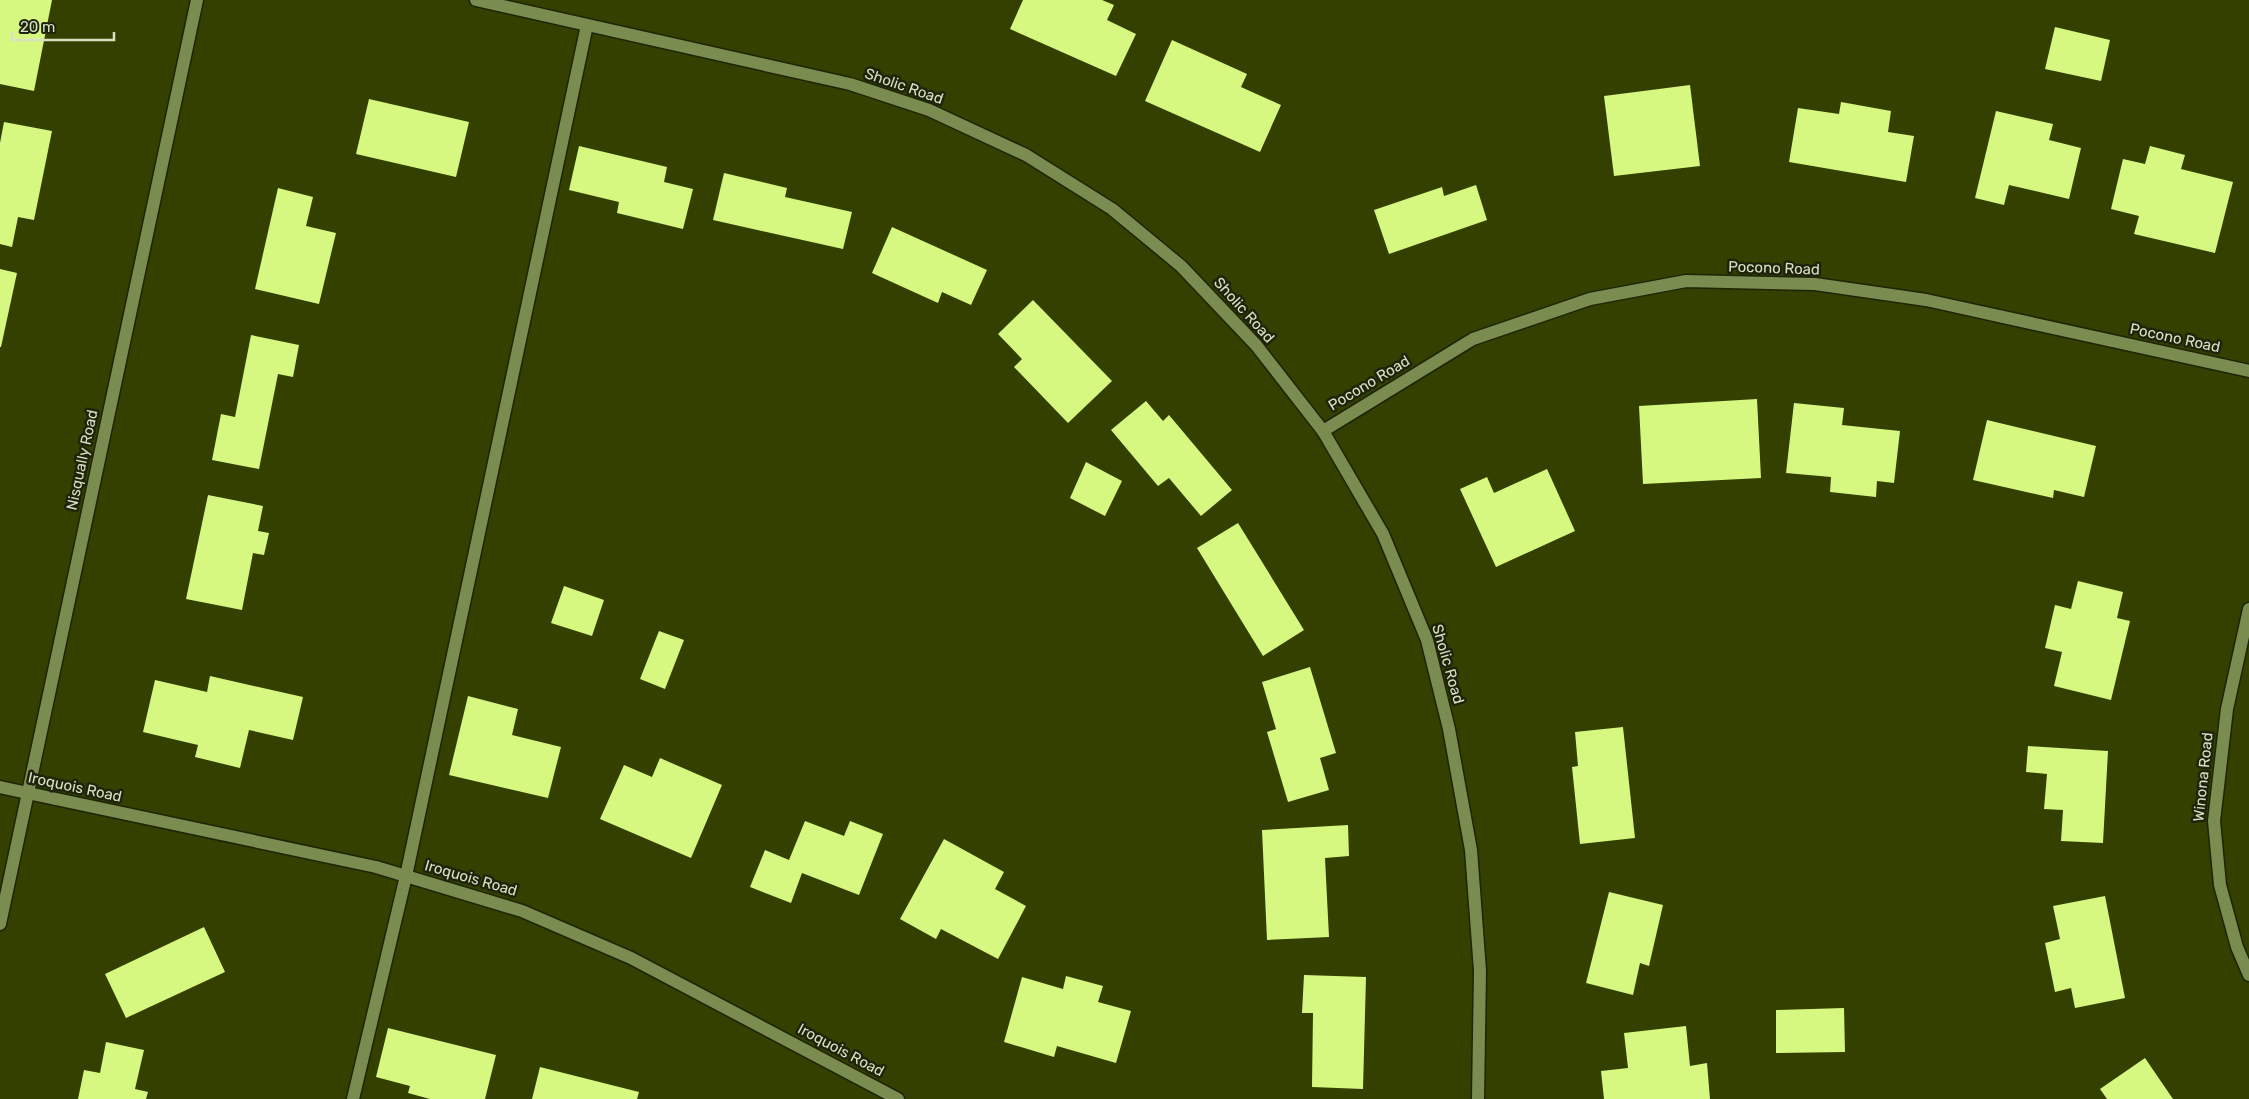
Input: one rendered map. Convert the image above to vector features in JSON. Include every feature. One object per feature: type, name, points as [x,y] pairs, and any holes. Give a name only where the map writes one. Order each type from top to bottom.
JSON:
[{"type":"street","name":"Sholic Road","points":[[476,0],[850,84],[929,110],[1026,155],[1112,209],[1181,266],[1256,345],[1322,431],[1383,534],[1427,640],[1449,729],[1472,860],[1480,971],[1478,1099]]},
{"type":"street","name":"Nisqually Road","points":[[0,924],[196,1]]},
{"type":"street","points":[[354,1099],[406,876],[587,25]]},
{"type":"street","name":"Pocono Road","points":[[1322,431],[1473,339],[1590,299],[1686,281],[1815,284],[1926,300],[2249,371]]},
{"type":"street","name":"Winona Road","points":[[2249,609],[2227,709],[2214,820],[2220,885],[2236,947],[2249,975]]},
{"type":"street","name":"Iroquois Road","points":[[0,787],[376,867],[522,910],[631,958],[898,1099]]},
{"type":"building","points":[[0,0],[52,0],[34,91],[0,84]]},
{"type":"building","points":[[1023,0],[1102,0],[1114,5],[1107,20],[1136,34],[1116,76],[1010,29]]},
{"type":"building","points":[[2055,27],[2110,40],[2101,81],[2045,69]]},
{"type":"building","points":[[1172,40],[1247,74],[1241,87],[1281,105],[1260,152],[1145,101]]},
{"type":"building","points":[[1690,85],[1700,166],[1614,176],[1604,96]]},
{"type":"building","points":[[369,99],[469,122],[456,177],[356,154]]},
{"type":"building","points":[[1841,102],[1891,111],[1888,132],[1914,136],[1906,182],[1789,162],[1798,108],[1839,114]]},
{"type":"building","points":[[1996,111],[2053,124],[2049,140],[2081,148],[2069,199],[2009,185],[2004,205],[1975,198]]},
{"type":"building","points":[[4,122],[52,131],[34,220],[18,217],[12,247],[0,244],[0,143]]},
{"type":"building","points":[[579,146],[667,167],[664,182],[693,189],[683,229],[617,213],[619,202],[569,190]]},
{"type":"building","points":[[2150,146],[2185,155],[2181,169],[2233,182],[2215,253],[2134,234],[2139,216],[2111,209],[2123,159],[2145,164]]},
{"type":"building","points":[[724,173],[787,188],[785,197],[852,212],[843,249],[713,220]]},
{"type":"building","points":[[1476,185],[1487,220],[1389,254],[1374,210],[1442,187],[1444,196]]},
{"type":"building","points":[[278,188],[313,197],[306,226],[336,233],[319,304],[255,289]]},
{"type":"building","points":[[892,227],[987,270],[971,305],[942,292],[938,303],[872,273]]},
{"type":"building","points":[[0,269],[17,273],[1,347],[0,347]]},
{"type":"building","points":[[1033,300],[1112,381],[1068,423],[1014,367],[1022,359],[998,334]]},
{"type":"building","points":[[251,335],[299,345],[293,377],[278,374],[259,469],[212,460],[221,414],[235,417]]},
{"type":"building","points":[[1757,399],[1761,478],[1643,484],[1639,406]]},
{"type":"building","points":[[1146,401],[1163,421],[1169,415],[1232,490],[1201,516],[1169,478],[1158,486],[1111,430]]},
{"type":"building","points":[[1794,403],[1844,408],[1842,425],[1900,431],[1894,483],[1877,481],[1876,497],[1830,492],[1831,477],[1786,473]]},
{"type":"building","points":[[1987,420],[2096,446],[2084,497],[2054,490],[2053,498],[1973,480]]},
{"type":"building","points":[[1086,462],[1122,481],[1105,516],[1070,498]]},
{"type":"building","points":[[1547,469],[1575,531],[1496,567],[1460,489],[1487,477],[1494,493]]},
{"type":"building","points":[[208,495],[263,506],[258,531],[269,533],[264,555],[253,553],[242,610],[186,599]]},
{"type":"building","points":[[1238,523],[1304,630],[1263,656],[1197,548]]},
{"type":"building","points":[[2078,581],[2123,592],[2117,618],[2130,621],[2111,700],[2054,686],[2062,652],[2045,648],[2055,605],[2071,609]]},
{"type":"building","points":[[564,586],[604,600],[592,636],[551,623]]},
{"type":"building","points":[[659,631],[684,640],[665,689],[640,679]]},
{"type":"building","points":[[1310,667],[1336,753],[1320,758],[1329,790],[1288,802],[1267,732],[1276,729],[1262,682]]},
{"type":"building","points":[[210,676],[303,697],[293,740],[249,730],[240,768],[195,757],[198,745],[143,732],[155,680],[207,692]]},
{"type":"building","points":[[468,696],[518,709],[512,735],[561,747],[548,798],[449,775]]},
{"type":"building","points":[[1623,727],[1635,838],[1580,844],[1572,767],[1578,766],[1575,732]]},
{"type":"building","points":[[2028,746],[2108,751],[2103,843],[2061,841],[2063,810],[2044,809],[2047,774],[2026,772]]},
{"type":"building","points":[[660,758],[722,785],[691,858],[600,819],[624,765],[652,777]]},
{"type":"building","points":[[805,821],[844,836],[850,821],[883,834],[859,895],[802,873],[791,903],[750,887],[765,850],[789,860]]},
{"type":"building","points":[[1348,825],[1349,856],[1325,858],[1329,937],[1267,940],[1262,830]]},
{"type":"building","points":[[944,839],[1004,872],[995,889],[1026,906],[998,959],[941,929],[936,939],[900,919]]},
{"type":"building","points":[[1609,892],[1663,905],[1649,966],[1640,963],[1633,995],[1586,983]]},
{"type":"building","points":[[2105,896],[2125,998],[2075,1008],[2071,988],[2055,992],[2045,943],[2060,939],[2053,906]]},
{"type":"building","points":[[204,927],[225,972],[126,1018],[105,974]]},
{"type":"building","points":[[1304,975],[1366,977],[1363,1089],[1312,1087],[1313,1013],[1302,1013]]},
{"type":"building","points":[[1066,976],[1103,986],[1098,1002],[1131,1011],[1116,1063],[1057,1046],[1054,1057],[1004,1042],[1022,977],[1063,989]]},
{"type":"building","points":[[1844,1008],[1845,1052],[1776,1053],[1776,1010]]},
{"type":"building","points":[[1686,1026],[1690,1066],[1707,1063],[1710,1099],[1604,1099],[1601,1071],[1628,1068],[1624,1033]]},
{"type":"building","points":[[388,1028],[496,1055],[485,1099],[430,1099],[408,1093],[410,1086],[376,1077]]},
{"type":"building","points":[[106,1042],[144,1050],[135,1089],[148,1092],[146,1099],[78,1099],[84,1070],[100,1073]]},
{"type":"building","points":[[2145,1058],[2173,1099],[2107,1099],[2100,1089]]},
{"type":"building","points":[[540,1067],[639,1092],[637,1099],[532,1099]]}]
